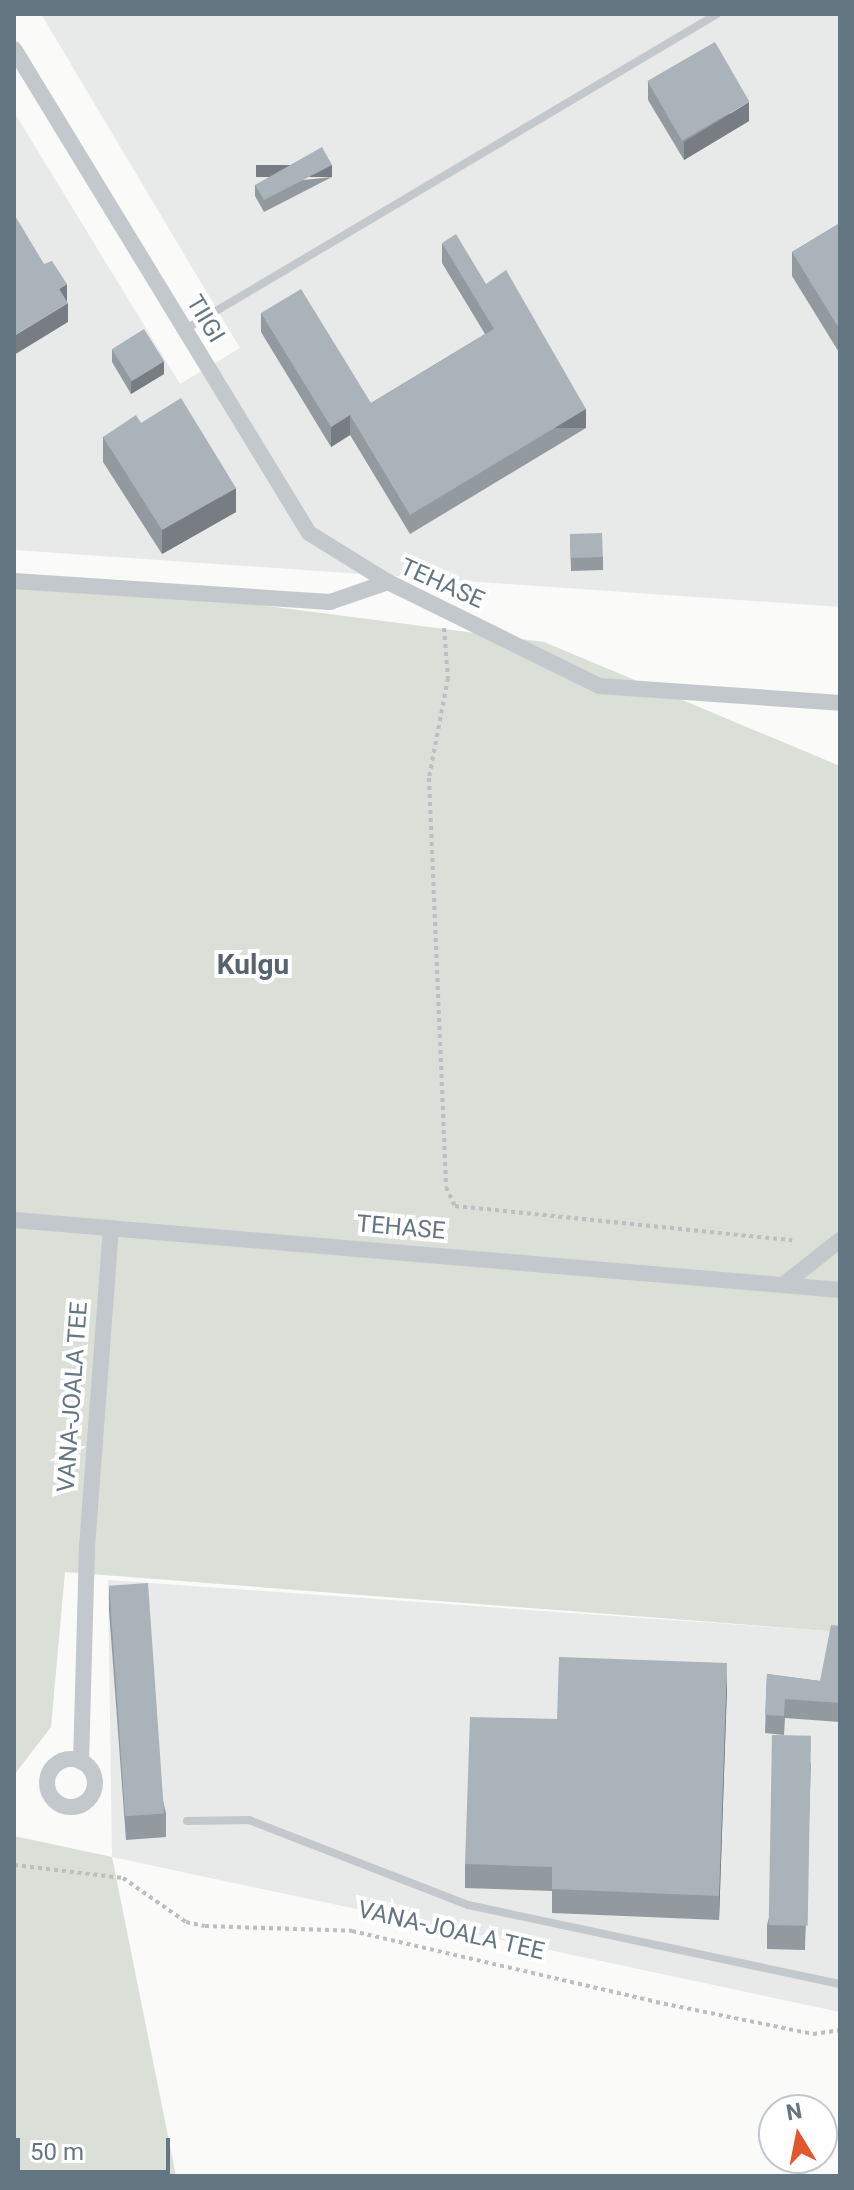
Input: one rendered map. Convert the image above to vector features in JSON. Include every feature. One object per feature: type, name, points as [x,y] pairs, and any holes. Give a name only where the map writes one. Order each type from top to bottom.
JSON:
[{"type":"street","name":"TIIGI","points":[[14,49],[309,533],[388,582]]},
{"type":"street","name":"TEHASE","points":[[14,581],[330,602],[388,582],[599,686],[840,703]]},
{"type":"street","name":"TEHASE","points":[[14,1220],[840,1290]]},
{"type":"street","name":"VANA-JOALA TEE","points":[[81,1762],[87,1547],[111,1228]]},
{"type":"street","points":[[783,1285],[840,1240]]},
{"type":"lane","points":[[183,330],[717,14]]},
{"type":"lane","points":[[187,1821],[249,1820],[468,1905],[840,1984]]},
{"type":"path","points":[[429,602],[445,629],[448,678],[429,778],[446,1187],[455,1206],[792,1240]]},
{"type":"path","name":"VANA-JOALA TEE","points":[[14,1865],[123,1878],[186,1922],[205,1926],[352,1931],[670,2005],[813,2034],[840,2030]]},
{"type":"shaded area","points":[[41,14],[840,14],[840,607],[14,550],[14,112],[180,384],[240,348]]},
{"type":"shaded area","points":[[14,573],[544,642],[840,766],[840,1632],[65,1572],[51,1727],[14,1775]]},
{"type":"shaded area","points":[[108,1580],[840,1632],[840,2012],[112,1857]]},
{"type":"shaded area","points":[[14,1836],[112,1857],[176,2176],[14,2176]]},
{"type":"building","points":[[715,42],[750,102],[682,141],[647,81]]},
{"type":"building","points":[[322,147],[332,165],[264,200],[255,185]]},
{"type":"building","points":[[14,214],[44,264],[52,261],[67,284],[59,289],[68,303],[14,336]]},
{"type":"building","points":[[840,223],[840,330],[792,252]]},
{"type":"building","points":[[456,234],[486,284],[506,270],[586,409],[410,515],[350,415],[331,427],[261,313],[301,289],[371,403],[494,329],[442,243]]},
{"type":"building","points":[[144,329],[164,361],[132,381],[112,349]]},
{"type":"building","points":[[181,398],[236,488],[162,530],[103,437],[136,415],[141,423]]},
{"type":"building","points":[[602,533],[603,557],[571,558],[570,534]]},
{"type":"building","points":[[148,1583],[164,1813],[125,1816],[109,1586]]},
{"type":"building","points":[[831,1625],[840,1626],[840,1703],[785,1699],[784,1716],[765,1715],[767,1674],[820,1681]]},
{"type":"building","points":[[559,1657],[727,1663],[719,1896],[552,1889],[552,1867],[465,1864],[470,1717],[557,1719]]},
{"type":"building","points":[[772,1735],[811,1736],[808,1926],[769,1925]]},
{"type":"district","name":"Kulgu","points":[[253,965]]}]
